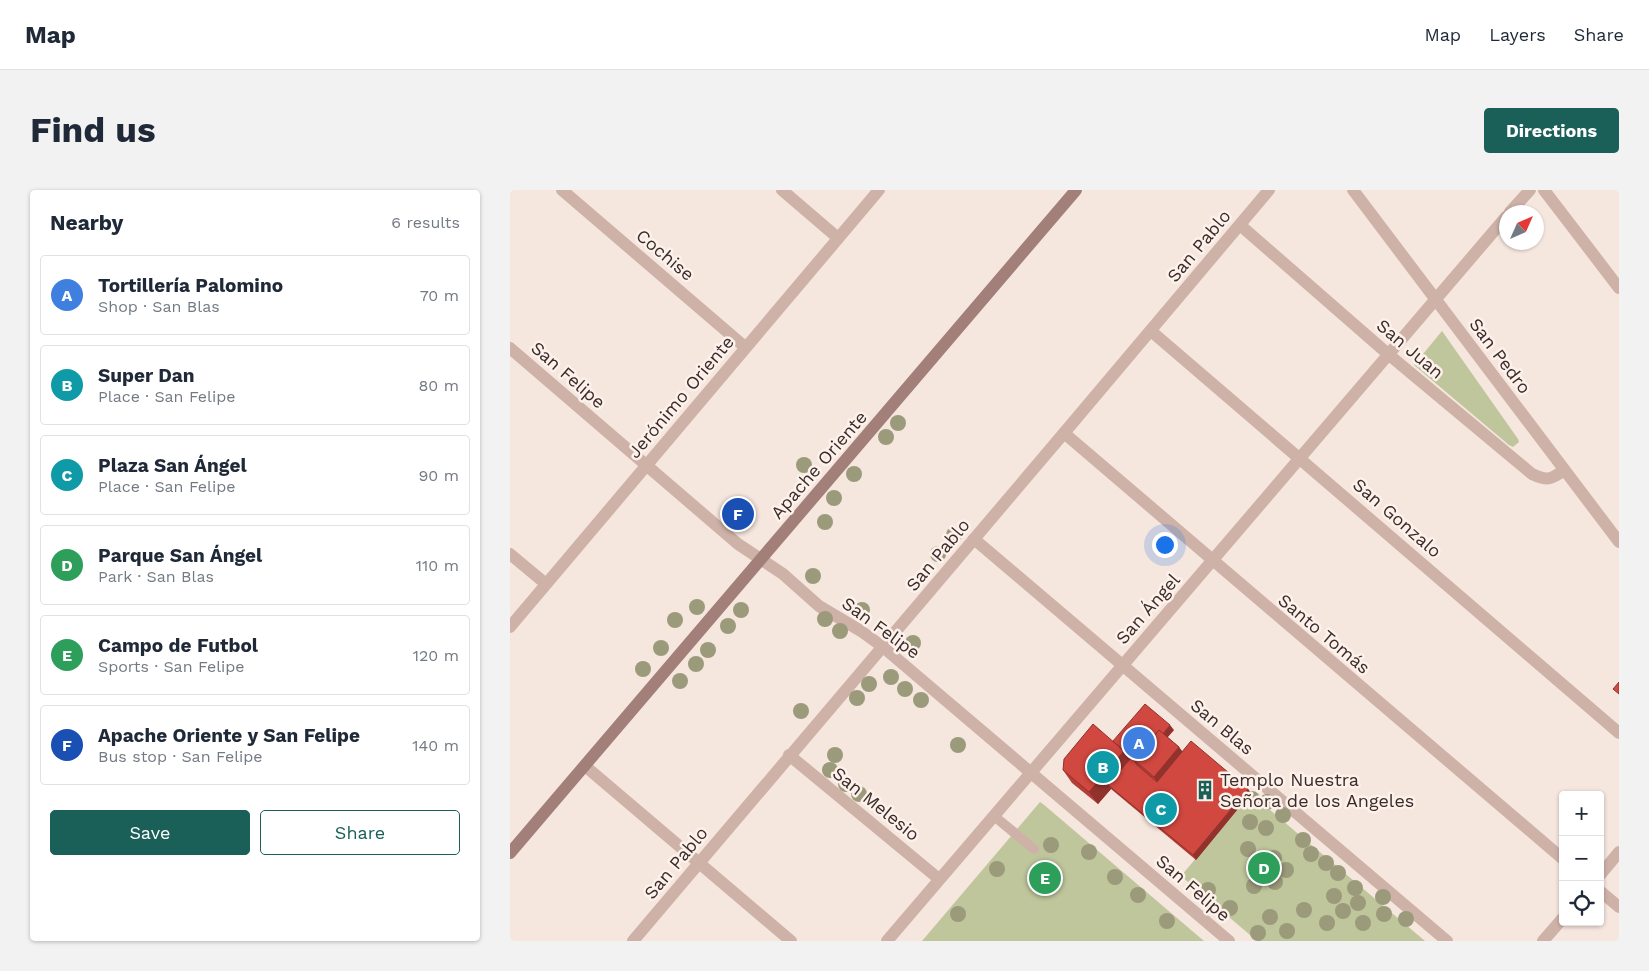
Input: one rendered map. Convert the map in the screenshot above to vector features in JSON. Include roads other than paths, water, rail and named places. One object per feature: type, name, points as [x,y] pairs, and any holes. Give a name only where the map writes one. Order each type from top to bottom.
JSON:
[{"type":"street","name":"Cochise","points":[[562,190],[745,347]]},
{"type":"street","points":[[782,190],[838,238]]},
{"type":"street","name":"Jerónimo Oriente","points":[[510,626],[879,190]]},
{"type":"street","name":"Apache Oriente","points":[[510,853],[1076,190]]},
{"type":"street","name":"San Pablo","points":[[633,941],[1269,190]]},
{"type":"street","name":"San Pedro","points":[[1353,190],[1619,542]]},
{"type":"street","points":[[1516,205],[1530,190]]},
{"type":"street","points":[[1544,190],[1619,288]]},
{"type":"street","name":"San Juan","points":[[1240,225],[1388,354],[1532,474],[1542,479],[1552,479],[1564,470]]},
{"type":"street","name":"San Ángel","points":[[887,941],[1499,225]]},
{"type":"street","name":"San Gonzalo","points":[[1151,330],[1619,733]]},
{"type":"street","name":"San Felipe","points":[[510,348],[738,544],[782,574],[819,606],[861,631],[883,647],[1229,941]]},
{"type":"street","name":"Santo Tomás","points":[[1064,434],[1559,856]]},
{"type":"street","name":"San Blas","points":[[974,539],[1448,941]]},
{"type":"street","points":[[510,554],[546,584]]},
{"type":"street","name":"San Melesio","points":[[790,756],[940,879]]},
{"type":"street","points":[[585,766],[791,941]]},
{"type":"street","points":[[1604,870],[1619,852]]},
{"type":"street","points":[[1604,894],[1619,907]]},
{"type":"street","points":[[1543,941],[1559,923]]},
{"type":"lane","points":[[994,816],[1034,849]]},
{"type":"place","name":"Apache Oriente y San Felipe","points":[[738,514]]},
{"type":"place","name":"Tortillería Palomino","points":[[1139,743]]},
{"type":"place","name":"Super Dan","points":[[1103,767]]},
{"type":"place","name":"Templo Nuestra Señora de los Angeles","points":[[1205,790]]},
{"type":"place","name":"Plaza San Ángel","points":[[1161,809]]},
{"type":"place","name":"Parque San Ángel","points":[[1264,868]]},
{"type":"place","name":"Campo de Futbol","points":[[1045,878]]}]
